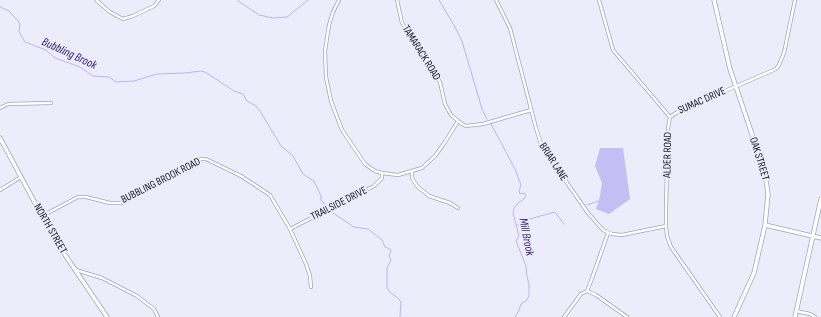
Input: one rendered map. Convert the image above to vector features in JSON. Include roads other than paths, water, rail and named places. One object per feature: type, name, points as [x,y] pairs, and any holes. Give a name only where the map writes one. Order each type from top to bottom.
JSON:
[{"type":"street","points":[[96,0],[110,12],[124,18],[133,16],[154,6],[159,0]]},
{"type":"street","points":[[339,0],[329,25],[326,51],[326,77],[329,95],[334,112],[342,130],[365,164],[375,170],[382,173],[398,175],[422,168],[435,156],[458,121],[466,126],[483,124],[531,110]]},
{"type":"street","name":"TAMARACK ROAD","points":[[397,0],[403,27],[426,59],[440,82],[447,110],[458,121]]},
{"type":"street","name":"BRIAR LANE","points":[[496,0],[510,28],[543,150],[597,225],[608,233]]},
{"type":"street","name":"ALDER ROAD","points":[[599,0],[613,50],[670,116],[668,128],[667,236],[671,247],[720,317]]},
{"type":"street","name":"OAK STREET","points":[[714,0],[735,86],[766,180],[768,207],[766,225],[754,273],[734,317]]},
{"type":"street","name":"SUMAC DRIVE","points":[[670,116],[735,86],[771,72],[779,66],[784,53],[795,0]]},
{"type":"street","points":[[0,108],[8,104],[51,103]]},
{"type":"street","name":"NORTH STREET","points":[[0,138],[42,216],[74,269],[107,317]]},
{"type":"street","name":"BUBBLING BROOK ROAD","points":[[42,216],[78,197],[86,197],[110,203],[123,203],[188,165],[206,159],[241,176],[270,195],[290,230],[306,264],[310,276],[311,287]]},
{"type":"street","points":[[412,172],[412,178],[417,186],[429,196],[450,203],[458,208]]},
{"type":"street","name":"TRAILSIDE DRIVE","points":[[290,230],[374,186],[382,178],[382,173]]},
{"type":"street","points":[[0,190],[21,177]]},
{"type":"street","points":[[795,317],[821,199]]},
{"type":"street","points":[[766,225],[821,238]]},
{"type":"street","points":[[564,317],[581,294],[586,291],[591,282],[608,233],[622,234],[666,226]]},
{"type":"street","points":[[74,269],[102,278],[137,296],[154,309],[158,317]]},
{"type":"street","points":[[586,291],[596,295],[627,317]]},
{"type":"street","points":[[796,311],[810,314],[815,317]]},
{"type":"waterway","name":"Mill Brook","points":[[237,0],[259,15],[273,18],[287,17],[308,0]]},
{"type":"waterway","name":"Mill Brook","points":[[439,0],[462,41],[482,109],[487,119]]},
{"type":"waterway","name":"Bubbling Brook","points":[[0,7],[9,11],[19,22],[19,32],[25,42],[46,50],[55,58],[80,67],[93,76],[109,77],[116,82],[134,81],[157,74],[201,71],[205,72],[234,91],[243,94],[247,101],[256,106],[260,111],[281,146],[293,156],[303,174],[314,181],[321,196],[321,200],[326,206]]},
{"type":"waterway","name":"Mill Brook","points":[[491,124],[515,169],[521,185],[519,191],[520,194],[524,193],[526,195],[524,199],[514,208],[513,213],[519,236],[516,241],[526,266],[529,296],[526,301],[521,304],[515,317]]},
{"type":"waterway","points":[[587,205],[599,201]]},
{"type":"waterway","name":"Bubbling Brook","points":[[330,211],[354,227],[368,229],[382,240],[385,247],[390,249],[391,251],[389,256],[391,260],[387,268],[387,288],[401,302],[400,317]]},
{"type":"waterway","points":[[517,225],[526,220],[555,212],[564,224]]}]
